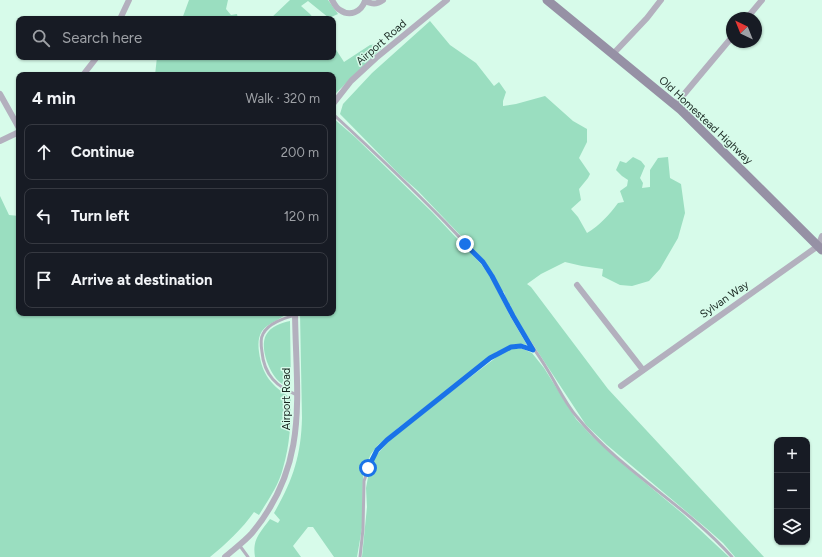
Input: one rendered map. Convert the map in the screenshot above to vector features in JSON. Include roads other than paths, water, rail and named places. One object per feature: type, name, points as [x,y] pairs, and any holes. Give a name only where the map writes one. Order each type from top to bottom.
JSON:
[{"type":"main road","name":"Old Homestead Highway","points":[[547,0],[675,105],[820,248]]},
{"type":"street","points":[[121,16],[129,0]]},
{"type":"street","points":[[332,0],[338,10],[346,13],[354,13],[362,8],[364,0],[372,4],[378,4],[383,0]]},
{"type":"street","name":"Airport Road","points":[[336,100],[351,81],[376,58],[447,0]]},
{"type":"street","points":[[613,54],[647,18],[661,0]]},
{"type":"street","points":[[752,12],[762,0]]},
{"type":"street","points":[[675,105],[726,44]]},
{"type":"street","points":[[85,72],[95,60]]},
{"type":"street","points":[[0,94],[16,123]]},
{"type":"street","points":[[0,141],[16,133]]},
{"type":"street","points":[[820,248],[822,236]]},
{"type":"street","name":"Sylvan Way","points":[[621,386],[820,248]]},
{"type":"street","points":[[577,285],[643,370]]},
{"type":"street","name":"Airport Road","points":[[225,557],[251,534],[267,514],[285,480],[292,458],[298,411],[295,316]]},
{"type":"lane","points":[[336,117],[430,207],[483,262],[533,350],[546,367],[576,416],[586,428],[640,477],[680,509],[721,545],[732,557]]},
{"type":"lane","points":[[290,316],[271,325],[263,333],[261,344],[262,360],[267,372],[284,390],[297,395]]},
{"type":"lane","points":[[360,557],[363,529],[364,481],[369,464],[377,450],[387,440],[490,358],[511,347],[521,346],[533,350]]},
{"type":"lane","points":[[239,545],[248,557]]}]
